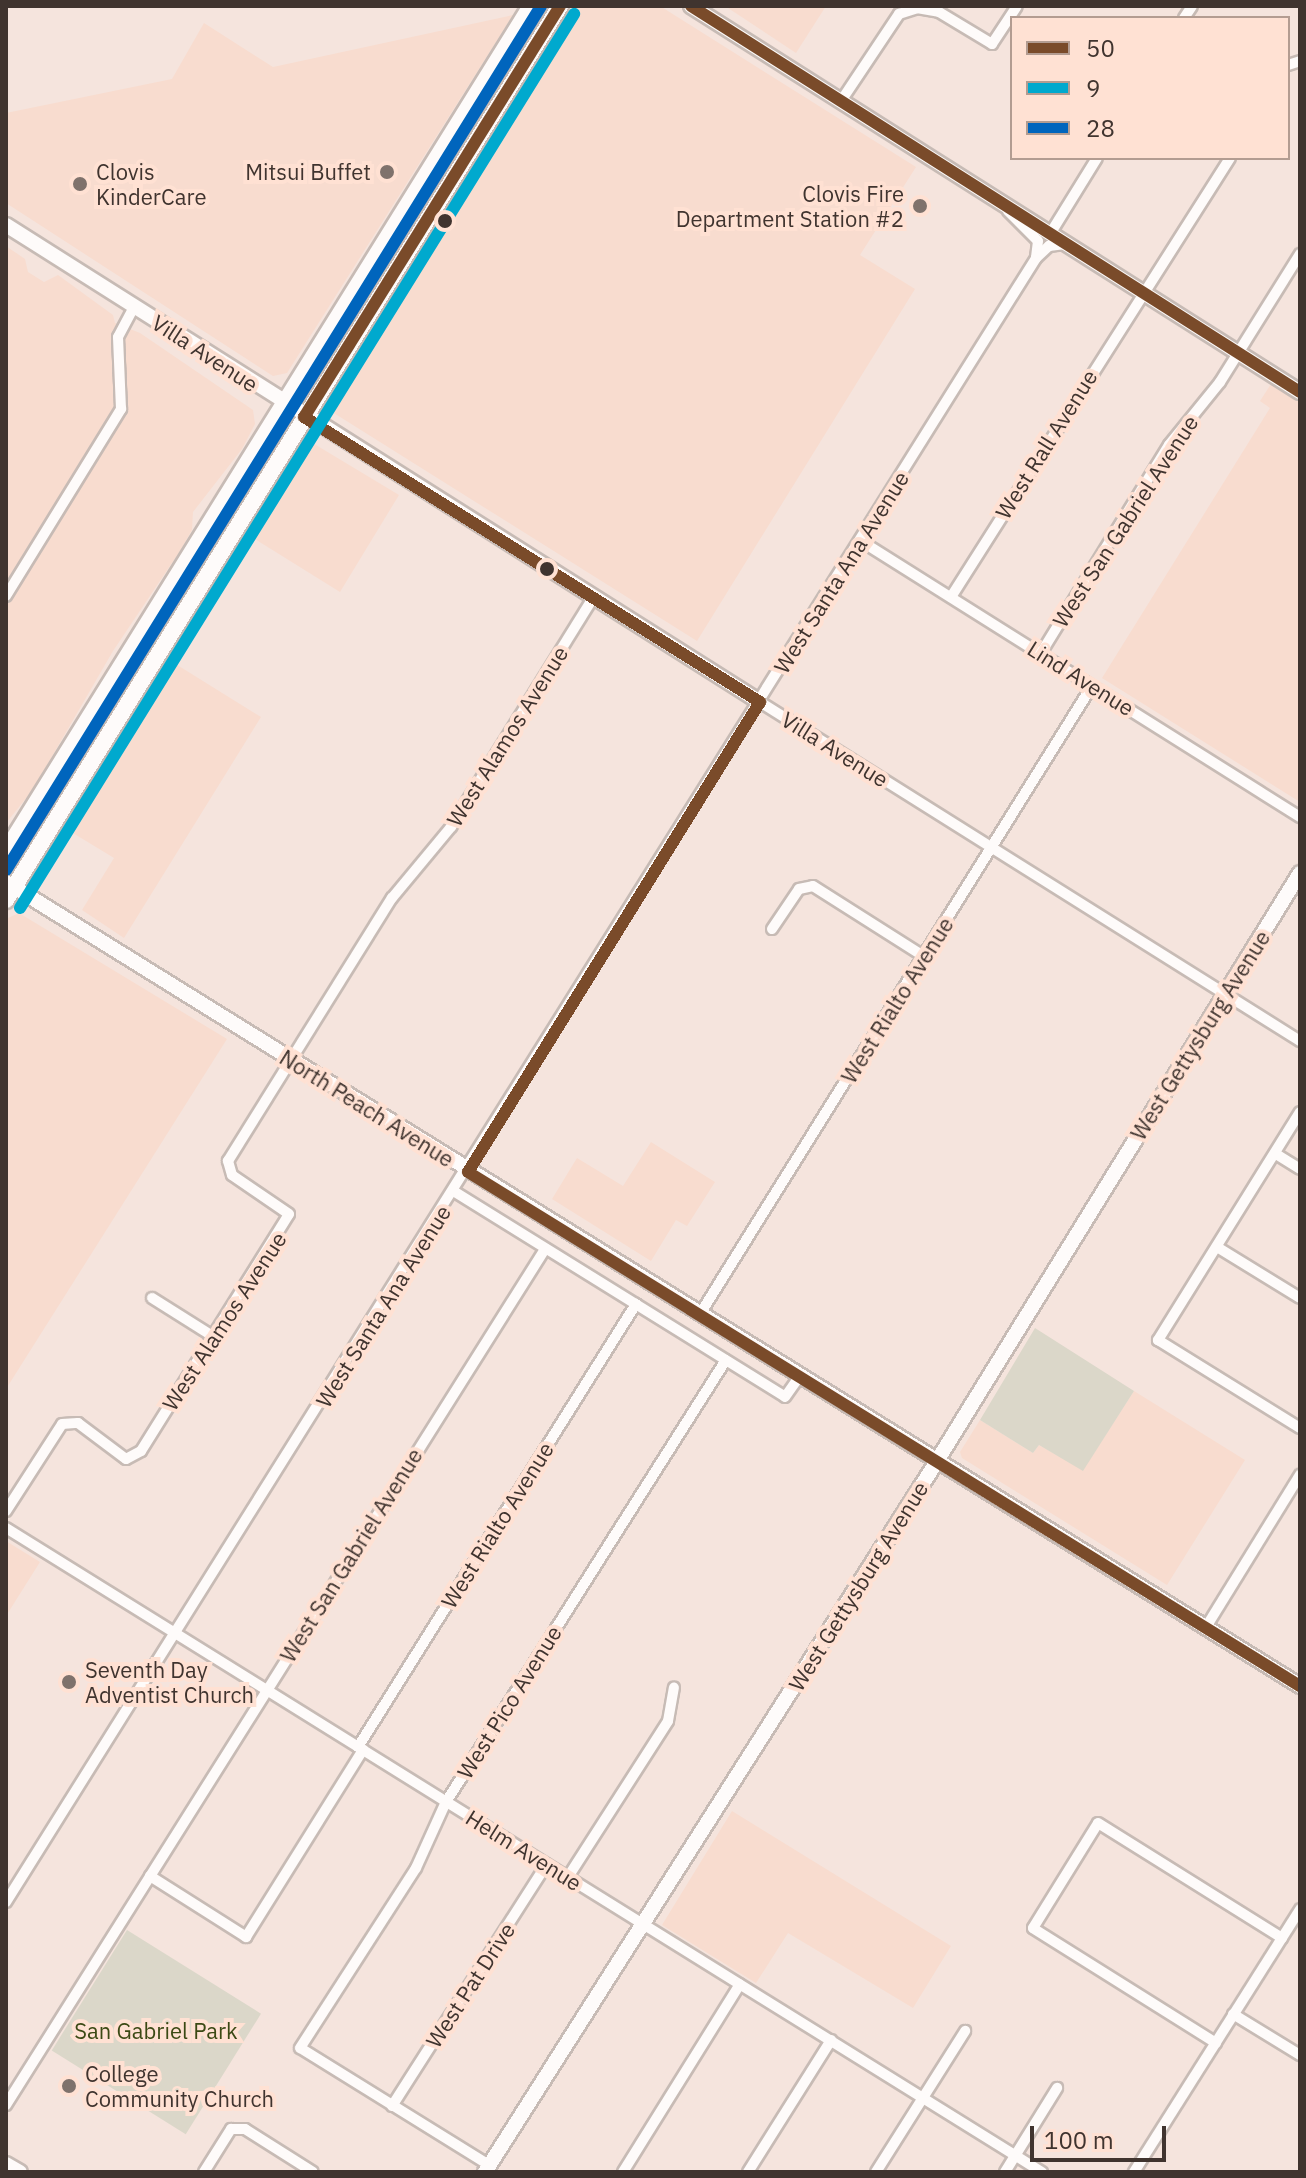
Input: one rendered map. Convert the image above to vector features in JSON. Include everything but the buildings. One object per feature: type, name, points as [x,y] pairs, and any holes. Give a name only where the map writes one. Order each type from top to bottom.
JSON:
[{"type":"main road","points":[[6,851],[141,640],[283,403],[428,176],[531,6]]},
{"type":"main road","points":[[9,890],[560,6]]},
{"type":"main road","points":[[449,181],[446,166],[494,86],[493,69]]},
{"type":"main road","points":[[394,270],[392,255],[434,188],[428,176]]},
{"type":"main road","points":[[108,731],[106,716],[142,658],[141,640]]},
{"type":"street","points":[[691,6],[1300,392]]},
{"type":"street","points":[[841,101],[899,14],[917,8],[939,12],[992,44],[1010,17]]},
{"type":"street","points":[[1050,234],[1096,160]]},
{"type":"street","name":"West Rall Avenue","points":[[951,597],[1102,353],[1146,294],[1229,160]]},
{"type":"street","points":[[1002,203],[1038,241],[1036,258]]},
{"type":"street","name":"Villa Avenue","points":[[6,225],[304,417],[1300,1041]]},
{"type":"street","points":[[1036,258],[1049,246],[1067,244]]},
{"type":"street","name":"West San Gabriel Avenue","points":[[1041,653],[1169,445],[1239,352],[1300,254]]},
{"type":"street","name":"West Santa Ana Avenue","points":[[6,1902],[468,1172],[1036,258]]},
{"type":"street","points":[[6,596],[121,409],[118,337],[134,307]]},
{"type":"street","name":"Lind Avenue","points":[[861,541],[1300,817]]},
{"type":"street","name":"West Alamos Avenue","points":[[6,1511],[62,1424],[78,1423],[118,1455],[134,1459],[214,1337],[289,1214],[227,1169],[392,898],[451,827],[593,598]]},
{"type":"street","name":"West Rialto Avenue","points":[[700,1314],[1092,686]]},
{"type":"street","name":"West Gettysburg Avenue","points":[[487,2168],[937,1461],[1300,873]]},
{"type":"street","points":[[772,929],[799,889],[813,886],[925,957]]},
{"type":"street","name":"North Peach Avenue","points":[[9,890],[292,1060],[468,1172],[1299,1684]]},
{"type":"street","points":[[1300,1112],[1158,1340],[1300,1428]]},
{"type":"street","points":[[1276,1154],[1300,1169]]},
{"type":"street","points":[[455,1192],[785,1397],[799,1377]]},
{"type":"street","points":[[1217,1247],[1300,1298]]},
{"type":"street","name":"West San Gabriel Avenue","points":[[6,2105],[545,1249]]},
{"type":"street","points":[[152,1298],[214,1337]]},
{"type":"street","name":"West Rialto Avenue","points":[[150,1876],[246,1937],[636,1304]]},
{"type":"street","name":"West Pico Avenue","points":[[392,2106],[300,2048],[416,1868],[446,1802],[726,1360]]},
{"type":"street","points":[[1206,1627],[1300,1475]]},
{"type":"street","name":"Helm Avenue","points":[[6,1528],[1042,2172]]},
{"type":"street","points":[[568,1877],[668,1721],[674,1688]]},
{"type":"street","points":[[1216,2043],[1033,1928],[1098,1823],[1282,1938]]},
{"type":"street","name":"West Pat Drive","points":[[392,2106],[547,1864]]},
{"type":"street","points":[[1134,2172],[1300,1909]]},
{"type":"street","points":[[623,2172],[740,1984]]},
{"type":"street","points":[[1233,2014],[1300,2055]]},
{"type":"street","points":[[876,2172],[965,2031]]},
{"type":"street","points":[[748,2172],[831,2040]]},
{"type":"street","points":[[1005,2172],[1057,2088]]},
{"type":"street","points":[[392,2106],[487,2168]]},
{"type":"street","points":[[204,2172],[231,2129],[245,2129],[313,2172]]},
{"type":"street","points":[[6,2164],[20,2172]]},
{"type":"shaded area","points":[[574,6],[660,6],[916,167],[860,255],[915,289],[697,641],[329,410],[327,402],[431,237],[435,239],[458,201],[466,197],[459,192],[511,116]]},
{"type":"shaded area","points":[[725,6],[826,6],[796,53]]},
{"type":"shaded area","points":[[513,15],[287,373],[273,376],[6,203],[6,113],[172,79],[204,23],[273,67]]},
{"type":"shaded area","points":[[6,246],[25,259],[28,272],[44,282],[58,275],[113,315],[115,323],[140,333],[253,410],[255,424],[242,449],[193,512],[192,530],[180,551],[113,651],[32,791],[6,823]]},
{"type":"shaded area","points":[[1271,384],[1300,400],[1300,802],[1102,678],[1270,408],[1260,401]]},
{"type":"shaded area","points":[[311,442],[399,495],[340,592],[245,533],[301,444]]},
{"type":"shaded area","points":[[166,658],[261,717],[124,938],[82,910],[114,858],[63,827]]},
{"type":"shaded area","points":[[19,913],[227,1039],[6,1389],[6,919]]},
{"type":"shaded area","points":[[651,1142],[715,1182],[687,1226],[676,1220],[651,1261],[552,1199],[577,1158],[623,1186]]},
{"type":"shaded area","points":[[1134,1391],[1245,1460],[1167,1585],[962,1458],[960,1452],[980,1420],[1033,1453],[1039,1445],[1083,1470]]},
{"type":"shaded area","points":[[6,1541],[40,1562],[6,1616]]},
{"type":"shaded area","points":[[732,1811],[951,1946],[913,2008],[788,1933],[756,1983],[662,1925]]},
{"type":"green space","points":[[1035,1328],[1134,1391],[1083,1471],[1039,1445],[1033,1453],[980,1420]]},
{"type":"green space","name":"San Gabriel Park","points":[[127,1930],[261,2014],[186,2134],[52,2050]]},
{"type":"transit line","name":"28","points":[[6,870],[541,6]]},
{"type":"transit line","name":"50","points":[[560,6],[304,417],[760,702],[468,1172],[1300,1686]]},
{"type":"transit line","name":"50","points":[[691,6],[1300,392]]},
{"type":"transit line","name":"9","points":[[20,908],[574,14]]},
{"type":"place","name":"Mitsui Buffet","points":[[387,172]]},
{"type":"place","name":"Clovis KinderCare","points":[[80,184]]},
{"type":"place","name":"Clovis Fire Department Station #2","points":[[920,206]]},
{"type":"place","name":"Seventh Day Adventist Church","points":[[69,1682]]},
{"type":"place","name":"College Community Church","points":[[69,2086]]}]
